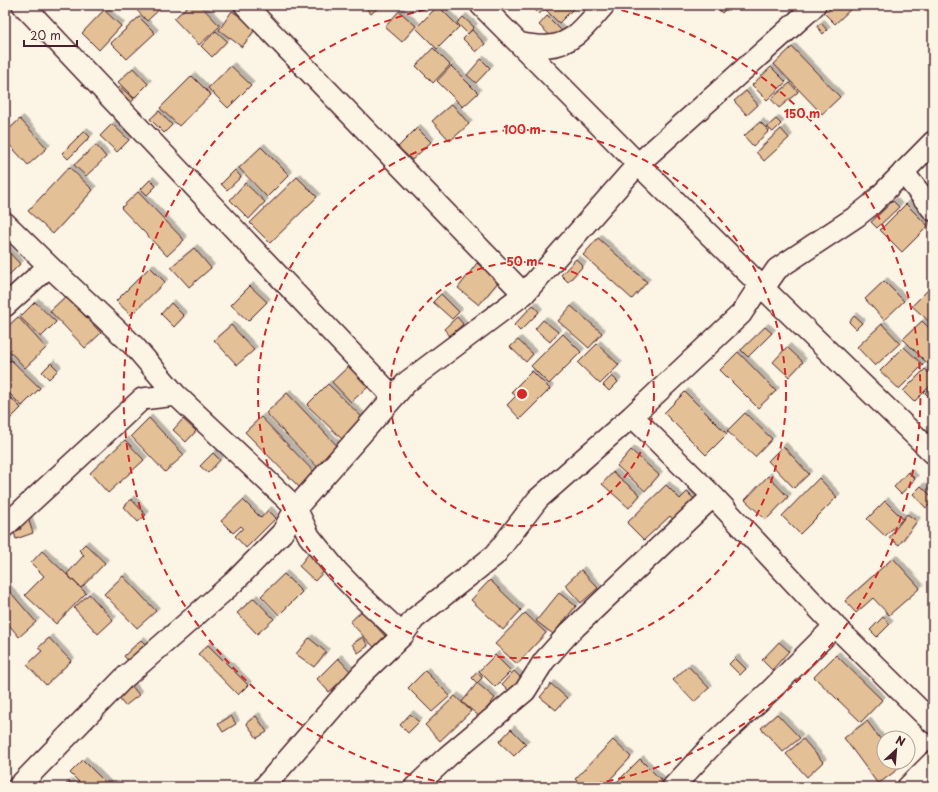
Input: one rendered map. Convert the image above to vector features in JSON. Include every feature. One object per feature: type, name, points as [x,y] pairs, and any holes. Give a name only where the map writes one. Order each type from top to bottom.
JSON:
[{"type":"street","points":[[23,5],[393,397]]},
{"type":"street","points":[[244,5],[524,294]]},
{"type":"street","points":[[481,5],[762,287],[933,453]]},
{"type":"street","points":[[520,44],[547,46],[566,42],[575,36],[604,5]]},
{"type":"street","points":[[18,787],[123,679],[234,582],[282,533],[296,508],[407,382],[524,294],[638,164],[798,22],[815,5]]},
{"type":"street","points":[[264,787],[361,675],[408,628],[437,600],[496,555],[538,499],[632,416],[741,314],[777,269],[857,216],[872,204],[933,142]]},
{"type":"street","points":[[903,172],[933,210]]},
{"type":"street","points":[[5,223],[135,347],[176,395],[296,508],[309,536],[337,571],[361,596],[383,617],[408,628]]},
{"type":"street","points":[[740,265],[777,269]]},
{"type":"street","points":[[5,306],[49,266]]},
{"type":"street","points":[[741,314],[783,307]]},
{"type":"street","points":[[5,526],[142,399],[153,368]]},
{"type":"street","points":[[142,399],[176,395]]},
{"type":"street","points":[[632,416],[713,496],[834,626],[933,724]]},
{"type":"street","points":[[415,787],[448,756],[525,691],[544,661],[569,633],[713,496]]},
{"type":"street","points":[[673,787],[712,745],[769,692],[834,626]]},
{"type":"street","points":[[908,787],[933,762]]},
{"type":"building","points":[[132,5],[164,5],[147,21]]},
{"type":"building","points":[[189,5],[200,5],[220,26],[199,45],[174,19]]},
{"type":"building","points":[[381,5],[371,14],[364,6]]},
{"type":"building","points":[[523,5],[530,5],[527,9]]},
{"type":"building","points":[[530,5],[577,5],[559,23],[545,9],[539,14]]},
{"type":"building","points":[[714,5],[730,5],[722,13]]},
{"type":"building","points":[[834,5],[855,5],[835,24],[825,14]]},
{"type":"building","points":[[438,6],[459,27],[437,49],[416,28]]},
{"type":"building","points":[[104,10],[121,26],[99,50],[82,33]]},
{"type":"building","points":[[232,11],[256,28],[242,47],[219,30]]},
{"type":"building","points":[[399,11],[416,26],[402,42],[385,27]]},
{"type":"building","points":[[547,16],[565,34],[557,42],[539,25]]},
{"type":"building","points":[[139,17],[155,33],[127,59],[111,43]]},
{"type":"building","points":[[463,17],[474,27],[468,34],[457,23]]},
{"type":"building","points":[[821,23],[827,30],[823,34],[817,26]]},
{"type":"building","points":[[472,30],[485,44],[476,52],[463,39]]},
{"type":"building","points":[[216,31],[227,41],[212,57],[201,46]]},
{"type":"building","points":[[792,47],[840,97],[822,114],[774,64]]},
{"type":"building","points":[[433,48],[450,65],[433,83],[416,66]]},
{"type":"building","points":[[481,59],[490,68],[476,83],[467,75]]},
{"type":"building","points":[[231,66],[251,85],[228,108],[208,88]]},
{"type":"building","points":[[451,66],[478,93],[463,107],[437,81]]},
{"type":"building","points":[[771,67],[786,82],[767,100],[752,85]]},
{"type":"building","points":[[133,68],[148,84],[134,98],[118,82]]},
{"type":"building","points":[[192,76],[211,95],[179,126],[160,108]]},
{"type":"building","points":[[790,83],[798,92],[779,108],[771,99]]},
{"type":"building","points":[[120,87],[134,99],[128,106],[113,94]]},
{"type":"building","points":[[746,91],[758,105],[747,115],[734,101]]},
{"type":"building","points":[[452,104],[469,124],[450,141],[432,121]]},
{"type":"building","points":[[159,111],[172,125],[164,133],[150,119]]},
{"type":"building","points":[[20,119],[47,148],[28,165],[5,140],[5,133]]},
{"type":"building","points":[[776,119],[781,124],[773,132],[767,127]]},
{"type":"building","points":[[760,122],[769,131],[753,146],[744,136]]},
{"type":"building","points":[[112,124],[129,140],[117,152],[100,136]]},
{"type":"building","points":[[417,128],[431,142],[412,160],[398,147]]},
{"type":"building","points":[[781,129],[789,138],[764,161],[756,152]]},
{"type":"building","points":[[84,131],[90,137],[68,159],[62,153]]},
{"type":"building","points":[[96,145],[106,157],[86,176],[74,165]]},
{"type":"building","points":[[261,147],[289,175],[267,197],[239,168]]},
{"type":"building","points":[[69,167],[93,190],[53,234],[28,211]]},
{"type":"building","points":[[235,170],[241,177],[227,190],[221,184]]},
{"type":"building","points":[[297,177],[317,197],[270,243],[250,223]]},
{"type":"building","points":[[150,180],[156,186],[147,195],[141,189]]},
{"type":"building","points":[[245,183],[265,202],[249,219],[230,200]]},
{"type":"building","points":[[138,192],[184,240],[167,256],[121,208]]},
{"type":"building","points":[[893,201],[899,207],[877,228],[871,222]]},
{"type":"building","points":[[906,204],[928,226],[902,252],[880,230]]},
{"type":"building","points":[[598,238],[647,282],[632,299],[583,255]]},
{"type":"building","points":[[5,248],[20,264],[5,279]]},
{"type":"building","points":[[194,248],[211,268],[189,287],[171,267]]},
{"type":"building","points":[[576,259],[583,266],[568,282],[561,275]]},
{"type":"building","points":[[477,263],[499,281],[479,305],[458,288]]},
{"type":"building","points":[[150,267],[165,282],[131,315],[116,301]]},
{"type":"building","points":[[884,281],[904,301],[884,320],[865,299]]},
{"type":"building","points":[[933,285],[933,323],[932,324],[912,306]]},
{"type":"building","points":[[250,286],[267,302],[248,321],[231,305]]},
{"type":"building","points":[[441,294],[459,312],[452,319],[433,302]]},
{"type":"building","points":[[66,296],[101,333],[85,348],[50,311]]},
{"type":"building","points":[[35,302],[56,322],[41,337],[20,317]]},
{"type":"building","points":[[171,303],[184,316],[174,327],[161,314]]},
{"type":"building","points":[[533,305],[539,312],[520,331],[514,325]]},
{"type":"building","points":[[571,306],[602,333],[589,348],[558,321]]},
{"type":"building","points":[[854,316],[862,323],[856,329],[849,322]]},
{"type":"building","points":[[18,317],[46,348],[25,368],[5,346],[5,329]]},
{"type":"building","points":[[457,317],[463,324],[450,336],[444,329]]},
{"type":"building","points":[[543,320],[558,332],[550,342],[535,329]]},
{"type":"building","points":[[922,321],[933,332],[933,358],[928,364],[903,339]]},
{"type":"building","points":[[882,324],[900,343],[875,366],[857,347]]},
{"type":"building","points":[[231,325],[254,350],[237,365],[214,340]]},
{"type":"building","points":[[765,327],[772,333],[748,357],[741,350]]},
{"type":"building","points":[[563,334],[581,352],[549,384],[531,366]]},
{"type":"building","points":[[518,340],[533,354],[526,362],[510,347]]},
{"type":"building","points":[[597,344],[619,365],[600,384],[578,363]]},
{"type":"building","points":[[787,347],[803,362],[789,377],[773,362]]},
{"type":"building","points":[[904,347],[923,365],[899,389],[880,371]]},
{"type":"building","points":[[5,352],[11,359],[5,365]]},
{"type":"building","points":[[738,352],[776,391],[758,408],[720,370]]},
{"type":"building","points":[[11,360],[40,388],[22,406],[5,389],[5,366]]},
{"type":"building","points":[[51,363],[58,370],[49,379],[42,372]]},
{"type":"building","points":[[349,366],[369,386],[351,402],[332,382]]},
{"type":"building","points":[[925,369],[933,377],[933,383],[914,402],[903,391]]},
{"type":"building","points":[[532,371],[550,389],[520,419],[507,405],[516,396],[511,392]]},
{"type":"building","points":[[612,376],[618,382],[609,391],[603,385]]},
{"type":"building","points":[[328,384],[370,425],[349,446],[307,405]]},
{"type":"building","points":[[933,386],[933,401],[925,393]]},
{"type":"building","points":[[5,392],[21,408],[5,424]]},
{"type":"building","points":[[685,392],[727,434],[706,455],[664,413]]},
{"type":"building","points":[[287,393],[344,453],[323,473],[266,413]]},
{"type":"building","points":[[745,413],[772,439],[755,457],[727,431]]},
{"type":"building","points":[[261,417],[318,476],[303,491],[245,432]]},
{"type":"building","points":[[149,418],[184,455],[165,472],[131,436]]},
{"type":"building","points":[[183,419],[196,431],[186,442],[173,430]]},
{"type":"building","points":[[125,440],[144,460],[108,493],[90,473]]},
{"type":"building","points":[[783,446],[809,474],[794,488],[768,461]]},
{"type":"building","points":[[631,450],[659,475],[645,491],[617,466]]},
{"type":"building","points":[[213,453],[220,460],[208,473],[200,466]]},
{"type":"building","points":[[613,472],[640,495],[629,508],[602,484]]},
{"type":"building","points":[[908,472],[915,479],[901,494],[894,487]]},
{"type":"building","points":[[768,476],[788,497],[766,520],[745,500]]},
{"type":"building","points":[[819,478],[837,497],[800,534],[782,516]]},
{"type":"building","points":[[666,485],[680,499],[687,492],[698,503],[677,524],[670,516],[644,540],[627,523]]},
{"type":"building","points":[[921,486],[933,498],[933,501],[926,508],[913,494]]},
{"type":"building","points":[[131,499],[146,515],[138,522],[124,507]]},
{"type":"building","points":[[243,500],[261,518],[268,510],[276,518],[246,548],[235,536],[243,528],[241,526],[233,533],[221,521]]},
{"type":"building","points":[[885,501],[903,519],[885,536],[867,519]]},
{"type":"building","points":[[907,514],[917,521],[899,545],[889,538]]},
{"type":"building","points":[[28,518],[33,533],[16,539],[14,532],[21,529],[19,522]]},
{"type":"building","points":[[85,544],[105,563],[81,588],[67,574],[84,555],[79,550]]},
{"type":"building","points":[[42,551],[86,593],[56,624],[25,595],[44,576],[31,563]]},
{"type":"building","points":[[310,552],[327,568],[315,581],[299,566]]},
{"type":"building","points":[[893,558],[920,588],[889,615],[873,598],[856,613],[845,601]]},
{"type":"building","points":[[581,570],[598,588],[581,603],[565,585]]},
{"type":"building","points":[[284,574],[302,592],[279,615],[261,596]]},
{"type":"building","points":[[123,576],[156,611],[137,628],[104,594]]},
{"type":"building","points":[[490,580],[521,610],[503,630],[471,600]]},
{"type":"building","points":[[5,586],[36,622],[19,637],[5,620]]},
{"type":"building","points":[[559,593],[576,606],[553,634],[536,621]]},
{"type":"building","points":[[89,594],[113,620],[98,634],[74,608]]},
{"type":"building","points":[[254,598],[274,619],[257,634],[237,613]]},
{"type":"building","points":[[362,611],[385,636],[374,647],[350,622]]},
{"type":"building","points":[[525,613],[546,633],[517,664],[495,644]]},
{"type":"building","points":[[883,617],[890,624],[877,637],[870,630]]},
{"type":"building","points":[[363,637],[368,646],[358,653],[352,644]]},
{"type":"building","points":[[49,638],[71,661],[46,685],[27,665],[42,651],[38,648]]},
{"type":"building","points":[[309,638],[326,652],[314,667],[296,654]]},
{"type":"building","points":[[141,640],[149,648],[131,664],[124,656]]},
{"type":"building","points":[[779,642],[789,651],[772,670],[762,660]]},
{"type":"building","points":[[208,645],[248,685],[238,695],[198,654]]},
{"type":"building","points":[[495,655],[511,671],[495,687],[479,671]]},
{"type":"building","points":[[836,655],[882,700],[861,722],[814,677]]},
{"type":"building","points":[[338,658],[351,672],[329,692],[317,679]]},
{"type":"building","points":[[735,658],[746,669],[740,675],[729,664]]},
{"type":"building","points":[[688,666],[709,688],[694,702],[673,680]]},
{"type":"building","points":[[425,671],[450,696],[432,712],[408,688]]},
{"type":"building","points":[[514,671],[522,679],[509,691],[502,684]]},
{"type":"building","points":[[477,672],[482,678],[477,683],[472,678]]},
{"type":"building","points":[[477,683],[495,698],[480,717],[462,702]]},
{"type":"building","points":[[551,684],[567,698],[556,710],[540,697]]},
{"type":"building","points":[[131,685],[139,695],[125,706],[117,696]]},
{"type":"building","points":[[455,696],[471,711],[440,741],[425,725]]},
{"type":"building","points":[[410,714],[419,722],[408,733],[400,725]]},
{"type":"building","points":[[777,714],[800,738],[783,752],[761,728]]},
{"type":"building","points":[[231,716],[236,724],[223,732],[218,724]]},
{"type":"building","points":[[256,716],[267,732],[257,738],[246,723]]},
{"type":"building","points":[[867,721],[876,733],[876,770],[897,770],[878,784],[844,738]]},
{"type":"building","points":[[511,729],[526,744],[514,756],[499,742]]},
{"type":"building","points":[[803,739],[823,762],[807,777],[786,754]]},
{"type":"building","points":[[613,740],[631,757],[603,787],[583,787],[575,779]]},
{"type":"building","points":[[640,759],[664,783],[660,787],[616,787],[614,785]]},
{"type":"building","points":[[83,760],[110,787],[84,787],[70,773]]},
{"type":"building","points":[[69,782],[74,787],[63,787]]}]
